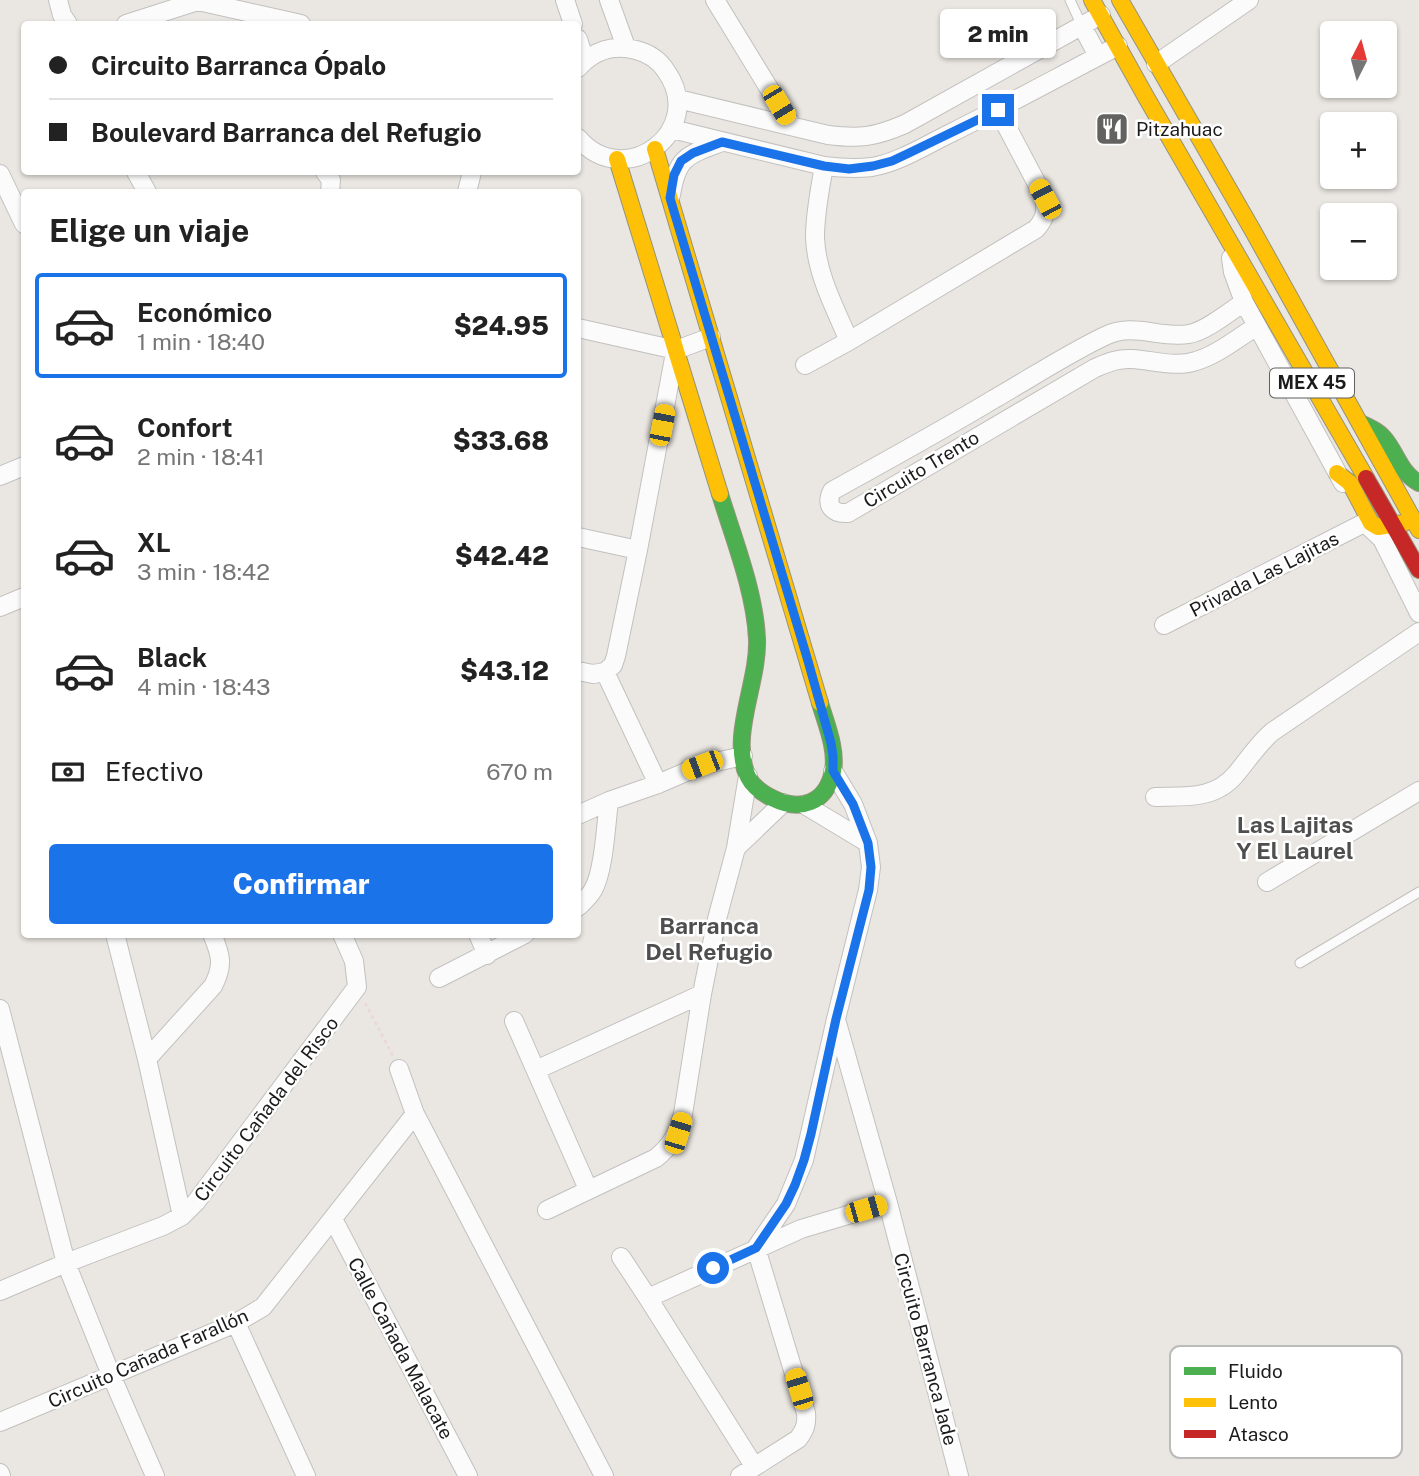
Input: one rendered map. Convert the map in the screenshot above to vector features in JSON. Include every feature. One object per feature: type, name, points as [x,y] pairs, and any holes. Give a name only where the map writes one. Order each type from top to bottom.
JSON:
[{"type":"street","points":[[58,0],[66,21]]},
{"type":"street","points":[[133,21],[197,0],[288,21]]},
{"type":"street","points":[[565,0],[572,21]]},
{"type":"street","points":[[609,0],[626,47]]},
{"type":"street","points":[[715,0],[792,127]]},
{"type":"street","name":"MEX 45","points":[[1120,0],[1417,523]]},
{"type":"street","points":[[1156,64],[1249,0]]},
{"type":"street","points":[[678,99],[828,135],[869,137],[905,124],[1082,26],[1097,8]]},
{"type":"street","name":"MEX 45","points":[[1097,8],[1419,570]]},
{"type":"street","points":[[1082,26],[1098,56]]},
{"type":"street","points":[[672,129],[824,166],[849,169],[873,166],[892,161],[998,110],[1118,46]]},
{"type":"street","points":[[581,64],[597,52],[612,48],[626,47],[645,52],[662,64],[673,80],[678,99],[672,129],[655,149],[643,155],[617,159],[600,155],[581,141]]},
{"type":"street","points":[[805,365],[1036,229],[1043,221],[1045,199],[998,110]]},
{"type":"street","points":[[670,198],[674,175],[681,161],[693,153],[722,142]]},
{"type":"street","points":[[655,149],[831,743],[833,771],[827,786],[818,797],[805,805]]},
{"type":"street","points":[[617,159],[752,600],[756,622],[756,664],[742,733],[743,756],[748,776],[756,788],[767,796],[783,803],[805,805],[868,843]]},
{"type":"street","points":[[824,166],[816,214],[818,261],[849,341]]},
{"type":"street","points":[[0,174],[21,218]]},
{"type":"street","points":[[1230,241],[1231,263],[1244,302],[1364,523],[1382,539],[1419,613]]},
{"type":"street","name":"Circuito Trento","points":[[1244,302],[1190,334],[1118,331],[1084,347],[950,426],[832,491],[829,506],[840,514],[848,513],[1095,368],[1115,360],[1130,359],[1180,364],[1195,362],[1257,326]]},
{"type":"street","points":[[581,329],[676,350],[711,337]]},
{"type":"street","points":[[1151,361],[1152,331]]},
{"type":"street","points":[[1084,347],[1095,368]]},
{"type":"street","points":[[581,672],[593,674],[605,672],[616,656],[676,350]]},
{"type":"street","points":[[1360,423],[1372,428],[1384,438],[1409,479],[1419,484]]},
{"type":"street","points":[[950,426],[960,446]]},
{"type":"street","points":[[2,470],[21,467]]},
{"type":"street","points":[[1338,473],[1350,483],[1371,523],[1378,527],[1417,523]]},
{"type":"street","points":[[1395,526],[1402,500],[1419,491]]},
{"type":"street","name":"Privada Las Lajitas","points":[[1164,625],[1364,523]]},
{"type":"street","points":[[581,538],[638,550]]},
{"type":"street","points":[[0,607],[21,601]]},
{"type":"street","points":[[1155,797],[1208,794],[1224,787],[1272,732],[1419,632]]},
{"type":"street","points":[[605,672],[658,784]]},
{"type":"street","points":[[581,814],[702,765],[743,756]]},
{"type":"street","points":[[756,1248],[786,1204],[804,1160],[869,890],[871,867],[868,843],[853,804],[833,771]]},
{"type":"street","points":[[547,1210],[656,1158],[669,1147],[678,1133],[702,994],[717,919],[736,848],[748,776]]},
{"type":"street","points":[[1267,882],[1419,791]]},
{"type":"street","points":[[581,904],[593,889],[599,874],[609,801]]},
{"type":"street","points":[[736,848],[783,803]]},
{"type":"street","points":[[116,938],[147,1059],[182,1216]]},
{"type":"street","points":[[147,1059],[219,976],[221,963],[214,938]]},
{"type":"street","points":[[344,938],[354,961],[357,987]]},
{"type":"street","points":[[480,938],[486,955]]},
{"type":"street","points":[[439,978],[518,938]]},
{"type":"street","name":"Circuito Cañada del Risco","points":[[0,1291],[182,1216],[216,1176],[357,987]]},
{"type":"street","points":[[536,1070],[702,994]]},
{"type":"street","points":[[0,1009],[66,1263],[155,1476]]},
{"type":"street","name":"Circuito Barranca Jade","points":[[836,1019],[888,1203],[959,1476]]},
{"type":"street","points":[[514,1021],[588,1189]]},
{"type":"street","points":[[399,1069],[415,1114],[604,1476]]},
{"type":"street","name":"Circuito Cañada Farallón","points":[[0,1422],[236,1323],[263,1307],[415,1114]]},
{"type":"street","points":[[648,1298],[801,1229],[888,1203]]},
{"type":"street","points":[[786,1204],[801,1229]]},
{"type":"street","name":"Calle Cañada Malacate","points":[[333,1219],[468,1476]]},
{"type":"street","points":[[621,1257],[648,1298],[747,1471],[798,1439],[807,1422],[756,1248]]},
{"type":"street","points":[[236,1323],[306,1476]]},
{"type":"lane","points":[[1070,0],[1082,26]]},
{"type":"lane","points":[[1300,963],[1419,892]]},
{"type":"path","points":[[357,987],[399,1069]]},
{"type":"traffic: fast","points":[[1360,423],[1382,436],[1407,474],[1419,483]]},
{"type":"traffic: fast","points":[[720,494],[748,585],[757,639],[754,673],[743,727],[743,761],[750,781],[772,798],[792,804],[810,802],[818,798],[830,782],[834,754],[820,703]]},
{"type":"traffic: slow","points":[[1092,0],[1366,478]]},
{"type":"traffic: slow","points":[[1120,0],[1253,231],[1419,530]]},
{"type":"traffic: slow","points":[[655,149],[820,703]]},
{"type":"traffic: slow","points":[[617,159],[720,494]]},
{"type":"traffic: slow","points":[[1337,473],[1350,483],[1371,523],[1378,527],[1404,523]]},
{"type":"traffic: jam","points":[[1366,478],[1419,570]]},
{"type":"place","name":"Pitzahuac","points":[[1112,129]]},
{"type":"district","name":"Las Lajitas Y El Laurel","points":[[1295,838]]},
{"type":"district","name":"Barranca Del Refugio","points":[[709,939]]},
{"type":"route","points":[[713,1268],[756,1248],[786,1204],[795,1185],[811,1134],[836,1019],[869,890],[871,867],[868,843],[853,804],[833,771],[831,743],[808,661],[670,198],[674,175],[681,161],[693,153],[722,142],[824,166],[849,169],[873,166],[892,161],[998,110]]}]
